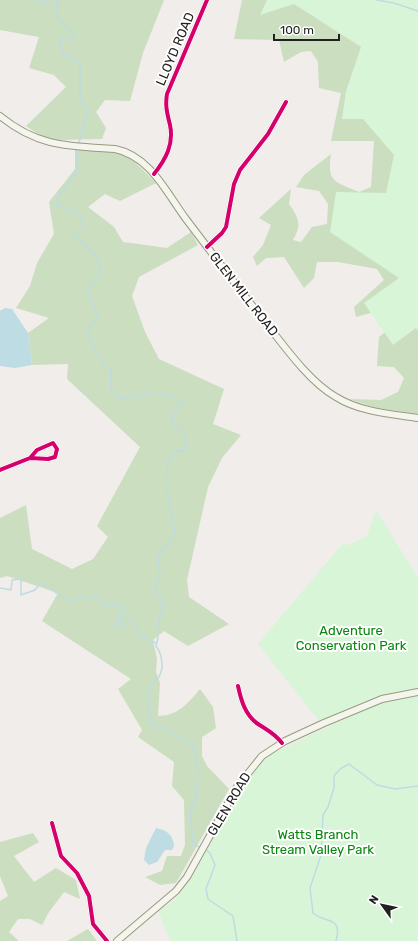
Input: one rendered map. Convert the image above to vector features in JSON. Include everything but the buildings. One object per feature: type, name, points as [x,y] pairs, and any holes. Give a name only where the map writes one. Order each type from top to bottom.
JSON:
[{"type":"main road","name":"GLEN MILL ROAD","points":[[0,116],[22,131],[48,142],[60,145],[123,150],[140,160],[154,174],[207,247],[284,347],[325,389],[341,400],[358,407],[418,418]]},
{"type":"main road","name":"GLEN ROAD","points":[[117,941],[176,891],[246,774],[262,756],[282,743],[377,701],[418,692]]},
{"type":"street","name":"LLOYD ROAD","points":[[154,174],[163,163],[171,141],[170,126],[166,108],[167,94],[207,0]]},
{"type":"street","points":[[207,247],[222,233],[226,226],[234,184],[240,170],[268,134],[286,102]]},
{"type":"street","points":[[0,470],[30,458],[38,450],[53,443],[56,449],[55,456],[48,460],[30,458]]},
{"type":"street","points":[[238,686],[242,702],[247,712],[257,723],[275,734],[282,743]]},
{"type":"street","points":[[52,823],[61,856],[77,874],[90,896],[93,924],[107,941]]},
{"type":"green space","points":[[0,0],[164,0],[143,53],[130,101],[105,100],[96,112],[106,128],[102,139],[57,140],[41,136],[26,126],[66,87],[54,75],[29,68],[39,37],[0,30]]},
{"type":"green space","points":[[242,0],[418,0],[418,414],[376,408],[349,399],[381,400],[398,392],[404,378],[394,367],[377,366],[379,337],[391,327],[381,310],[356,317],[354,307],[384,280],[377,269],[338,262],[317,262],[314,278],[304,288],[284,257],[266,258],[257,266],[253,257],[263,245],[271,225],[259,218],[291,189],[289,204],[295,213],[298,222],[298,230],[293,240],[301,242],[312,227],[327,224],[328,204],[319,191],[296,187],[304,175],[331,154],[330,171],[334,180],[359,192],[371,187],[374,141],[331,141],[341,93],[319,88],[318,62],[311,51],[301,52],[284,62],[279,40],[234,39]]},
{"type":"green space","points":[[267,0],[418,0],[418,331],[416,328],[393,345],[364,303],[399,278],[330,232],[336,192],[386,193],[394,155],[363,119],[342,119],[346,91],[361,47],[294,4],[260,15]]},
{"type":"green space","points":[[75,146],[123,150],[156,183],[120,201],[105,194],[88,207],[114,227],[123,242],[167,248],[191,232],[198,245],[139,277],[132,296],[145,332],[159,359],[224,389],[213,424],[241,435],[222,458],[208,487],[187,580],[189,597],[229,624],[188,646],[164,631],[153,640],[157,659],[156,672],[160,683],[158,716],[171,714],[182,708],[200,689],[213,707],[216,728],[202,737],[202,756],[207,766],[229,789],[176,883],[160,885],[145,877],[162,871],[167,856],[181,856],[185,845],[184,800],[172,786],[174,762],[138,737],[142,730],[118,689],[131,679],[42,621],[58,593],[7,576],[0,578],[0,518],[26,505],[32,549],[72,569],[93,559],[108,537],[97,526],[140,447],[67,379],[68,364],[32,365],[28,333],[49,318],[16,308],[30,286],[37,263],[54,234],[49,202],[75,169]]},
{"type":"green space","name":"Watts Branch Stream Valley Park","points":[[376,510],[418,578],[418,941],[170,941],[158,910],[173,902],[187,885],[219,828],[218,817],[238,780],[255,762],[387,698],[385,695],[319,721],[258,644],[344,542],[346,546],[367,536]]},
{"type":"green space","points":[[33,833],[39,842],[14,856],[34,882],[56,868],[76,880],[80,899],[64,892],[49,912],[42,925],[30,919],[18,919],[9,932],[19,941],[0,941],[0,901],[8,896],[0,876],[0,842]]},
{"type":"green space","points":[[88,929],[97,941],[67,941]]},
{"type":"water","points":[[5,308],[12,309],[28,333],[32,365],[15,368],[0,366],[0,311]]},
{"type":"water","points":[[156,828],[163,830],[171,836],[174,846],[172,850],[165,850],[157,862],[149,865],[144,860],[146,848]]},
{"type":"waterway","points":[[37,0],[58,6]]},
{"type":"waterway","points":[[59,0],[59,6],[55,11],[57,16],[61,22],[76,36],[75,39],[71,40],[66,37],[61,39],[59,46],[65,55],[80,63],[80,102],[87,107],[89,112],[86,116],[82,135],[78,143]]},
{"type":"waterway","points":[[377,0],[394,3],[418,11]]},
{"type":"waterway","points":[[76,150],[78,170],[60,194],[56,204],[74,211],[80,216],[84,228],[74,235],[97,256],[102,275],[94,280],[87,290],[97,316],[89,327],[88,335],[104,366],[111,369],[111,390],[120,399],[146,394],[160,394],[167,395],[184,403],[173,414],[172,422],[179,428],[186,438],[186,446],[184,451],[176,451],[167,462],[168,496],[175,534],[158,556],[160,575],[155,585],[155,590],[162,597],[163,603],[157,630],[158,638],[156,646],[160,653],[162,666],[158,678],[153,682],[149,690],[148,704],[151,723],[168,730],[194,746],[198,773],[196,798],[190,814],[193,844],[199,847]]},
{"type":"waterway","points":[[0,588],[11,590],[12,580],[21,579],[21,595],[35,590],[41,582],[70,603],[81,596],[88,600],[95,594],[100,598],[102,605],[116,604],[124,609],[115,624],[118,628],[123,628],[126,626],[121,621],[122,617],[130,618],[133,620],[140,636],[156,643]]},
{"type":"waterway","points":[[336,941],[338,933],[335,924],[313,913],[310,888],[321,855],[323,815],[328,807],[334,788],[334,776],[340,769],[349,764],[377,785],[395,789],[418,786]]},
{"type":"waterway","points":[[205,849],[210,853],[215,865],[206,889],[208,899],[233,916],[237,941]]},
{"type":"cycle path","points":[[154,174],[168,151],[171,139],[166,102],[167,94],[207,0]]},
{"type":"cycle path","points":[[207,247],[222,233],[226,227],[234,184],[240,170],[268,134],[286,102]]},
{"type":"cycle path","points":[[0,470],[30,458],[37,450],[53,443],[57,449],[55,457],[48,459],[30,458]]},
{"type":"cycle path","points":[[238,686],[242,702],[250,716],[282,743]]},
{"type":"cycle path","points":[[52,823],[61,856],[77,873],[89,896],[93,924],[107,941]]},
{"type":"park label","name":"Adventure Conservation Park","points":[[351,638]]}]
